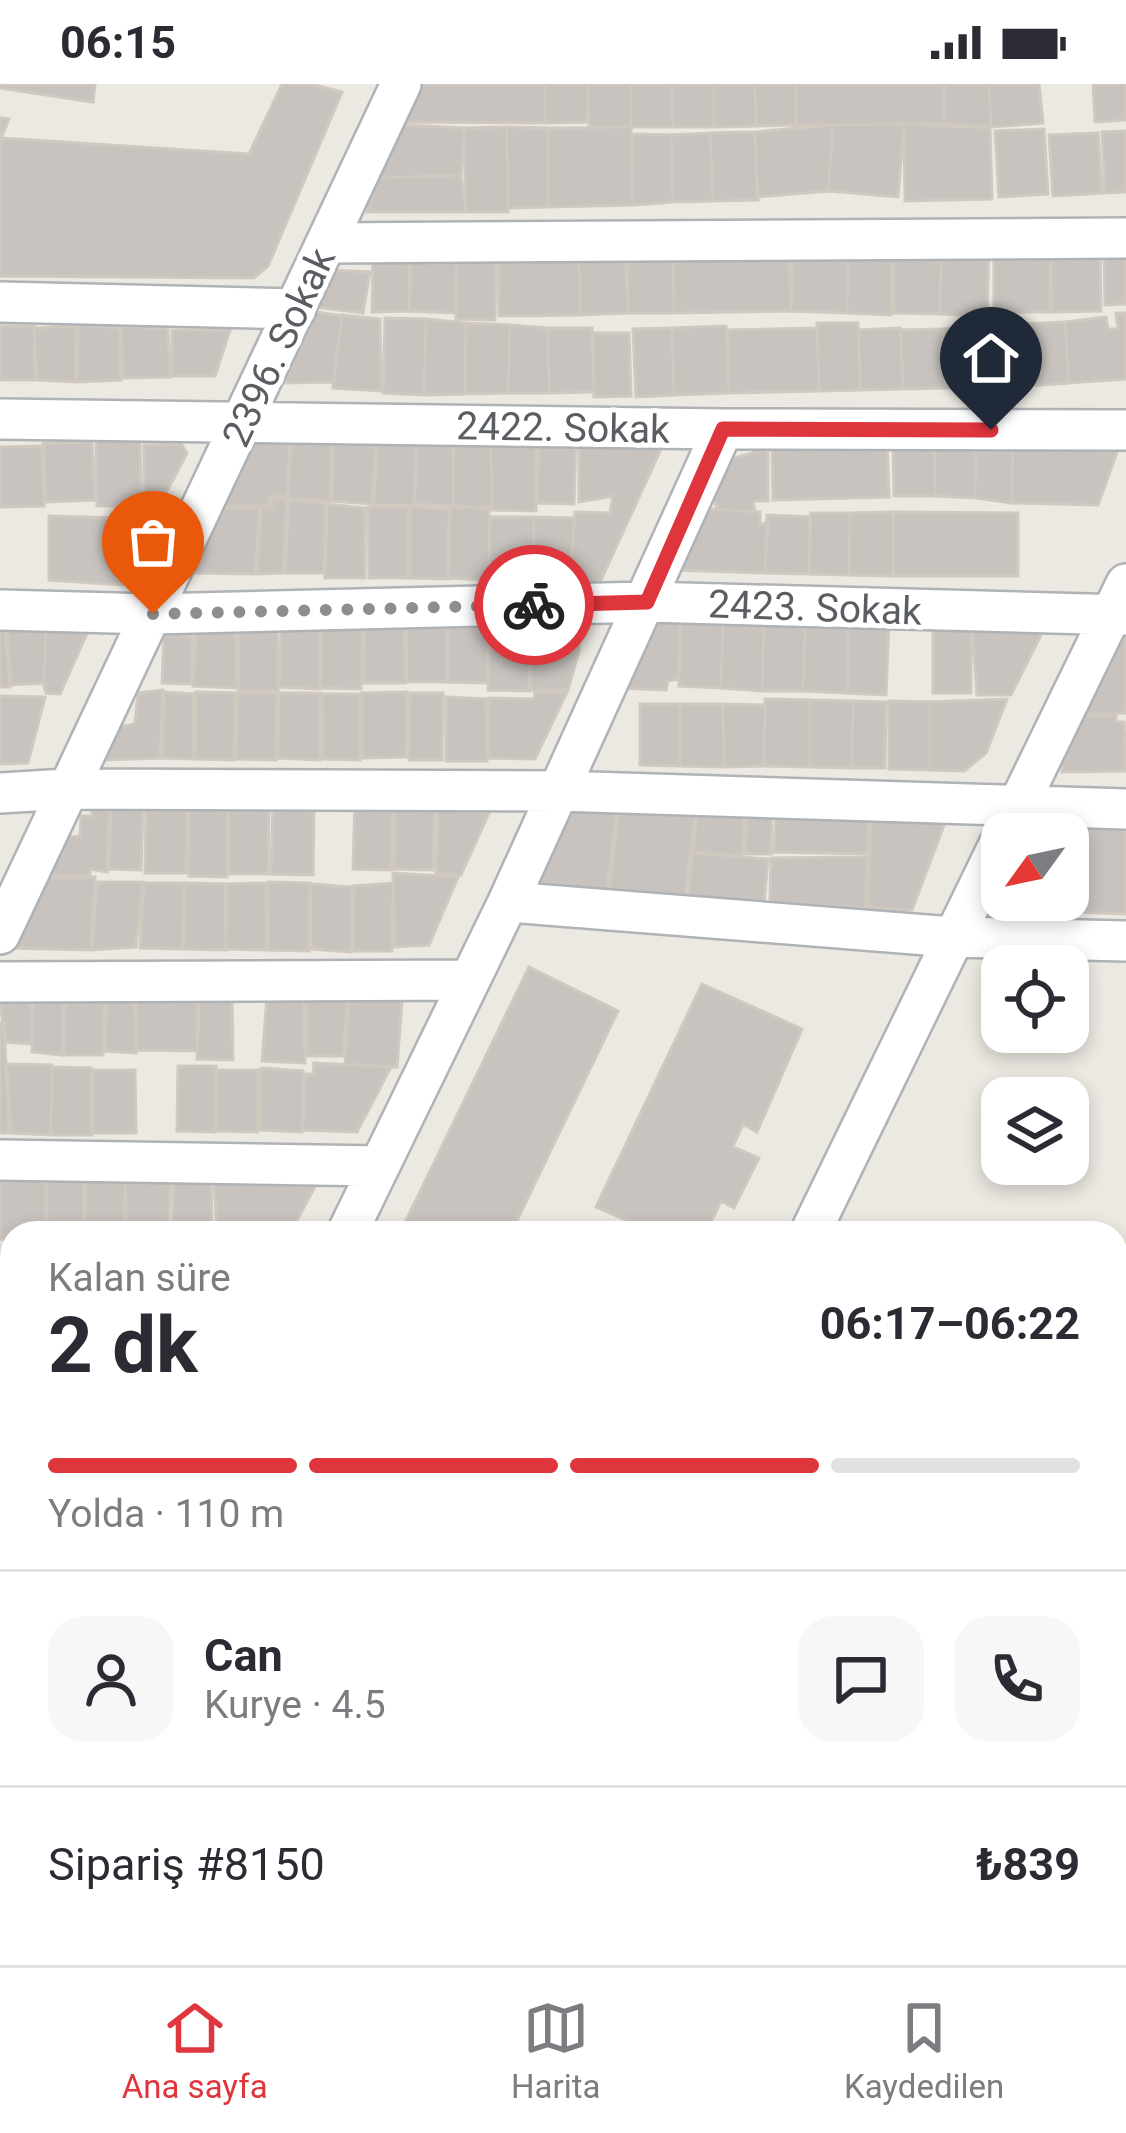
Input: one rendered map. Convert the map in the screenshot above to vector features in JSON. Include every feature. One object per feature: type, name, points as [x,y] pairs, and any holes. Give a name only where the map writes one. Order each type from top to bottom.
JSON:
[{"type":"street","name":"2396. Sokak","points":[[0,934],[401,84]]},
{"type":"street","points":[[327,243],[1126,238]]},
{"type":"street","points":[[0,302],[296,309]]},
{"type":"street","name":"2422. Sokak","points":[[0,419],[1126,430]]},
{"type":"street","points":[[352,1221],[508,902],[723,429]]},
{"type":"street","name":"2423. Sokak","points":[[0,610],[153,614],[647,602],[1120,604]]},
{"type":"street","points":[[816,1221],[1014,808],[1120,604]]},
{"type":"street","points":[[0,793],[67,789],[558,790],[1126,808]]},
{"type":"street","points":[[508,902],[952,937],[1126,941]]},
{"type":"street","points":[[0,982],[470,980]]},
{"type":"street","points":[[0,1160],[379,1166]]},
{"type":"building","points":[[0,84],[95,84],[93,102],[0,88]]},
{"type":"building","points":[[282,84],[311,84],[342,92],[268,266],[254,278],[0,276],[0,118],[9,119],[1,138],[249,154]]},
{"type":"building","points":[[417,84],[545,84],[545,123],[402,122]]},
{"type":"building","points":[[545,84],[588,84],[588,122],[545,123]]},
{"type":"building","points":[[588,84],[631,84],[631,127],[589,127]]},
{"type":"building","points":[[631,84],[672,84],[673,127],[631,127]]},
{"type":"building","points":[[672,84],[714,84],[714,127],[673,127]]},
{"type":"building","points":[[714,84],[755,84],[756,126],[714,127]]},
{"type":"building","points":[[755,84],[796,84],[796,125],[756,126]]},
{"type":"building","points":[[796,84],[943,84],[944,124],[796,125]]},
{"type":"building","points":[[945,84],[989,84],[991,127],[944,124]]},
{"type":"building","points":[[989,84],[1039,84],[1043,123],[991,127]]},
{"type":"building","points":[[1093,84],[1126,84],[1126,120],[1095,122]]},
{"type":"building","points":[[904,124],[898,197],[828,191],[833,125]]},
{"type":"building","points":[[904,124],[990,128],[992,199],[905,201]]},
{"type":"building","points":[[403,125],[464,128],[461,175],[379,178]]},
{"type":"building","points":[[833,125],[828,191],[757,197],[755,132]]},
{"type":"building","points":[[507,127],[508,212],[466,212],[464,128]]},
{"type":"building","points":[[507,127],[548,128],[548,207],[508,208]]},
{"type":"building","points":[[631,127],[633,205],[548,207],[548,128]]},
{"type":"building","points":[[1044,129],[1048,194],[999,197],[995,131]]},
{"type":"building","points":[[1126,131],[1126,192],[1105,193],[1102,132]]},
{"type":"building","points":[[755,132],[758,200],[713,201],[710,133]]},
{"type":"building","points":[[710,133],[713,201],[673,202],[671,135]]},
{"type":"building","points":[[1098,133],[1102,193],[1053,196],[1049,135]]},
{"type":"building","points":[[631,134],[671,135],[673,202],[633,205]]},
{"type":"building","points":[[461,175],[466,212],[367,212],[379,178]]},
{"type":"building","points":[[994,240],[1051,241],[1050,312],[994,312]]},
{"type":"building","points":[[1100,240],[1101,311],[1052,312],[1051,241]]},
{"type":"building","points":[[1104,241],[1126,241],[1126,304],[1105,305]]},
{"type":"building","points":[[942,243],[989,244],[987,316],[940,314]]},
{"type":"building","points":[[793,244],[848,245],[847,313],[791,311]]},
{"type":"building","points":[[789,245],[791,311],[674,313],[673,246]]},
{"type":"building","points":[[848,245],[893,246],[891,315],[847,313]]},
{"type":"building","points":[[941,245],[940,314],[894,313],[893,246]]},
{"type":"building","points":[[627,246],[673,246],[674,313],[628,313]]},
{"type":"building","points":[[412,247],[457,249],[455,313],[409,311]]},
{"type":"building","points":[[579,247],[580,315],[499,316],[498,248]]},
{"type":"building","points":[[579,247],[625,247],[628,313],[580,315]]},
{"type":"building","points":[[457,249],[496,251],[495,320],[456,319]]},
{"type":"building","points":[[373,252],[409,253],[409,311],[372,312]]},
{"type":"building","points":[[330,270],[370,272],[363,313],[316,307]]},
{"type":"building","points":[[316,312],[342,316],[333,382],[284,383]]},
{"type":"building","points":[[1116,313],[1126,313],[1126,379],[1069,383],[1065,322],[1106,317],[1108,329],[1118,329]]},
{"type":"building","points":[[342,315],[380,319],[381,391],[333,388]]},
{"type":"building","points":[[385,318],[426,319],[424,395],[383,393]]},
{"type":"building","points":[[426,319],[466,323],[465,394],[424,395]]},
{"type":"building","points":[[1065,322],[1069,383],[1028,386],[1023,324]]},
{"type":"building","points":[[466,323],[510,325],[508,393],[465,394]]},
{"type":"building","points":[[817,323],[858,323],[860,390],[819,391]]},
{"type":"building","points":[[1023,324],[1028,386],[987,387],[985,326]]},
{"type":"building","points":[[78,325],[119,328],[121,380],[77,382]]},
{"type":"building","points":[[510,325],[548,328],[549,393],[508,393]]},
{"type":"building","points":[[0,326],[34,326],[35,380],[0,380]]},
{"type":"building","points":[[76,326],[76,382],[37,380],[34,328]]},
{"type":"building","points":[[121,326],[168,329],[170,377],[123,378]]},
{"type":"building","points":[[726,326],[729,393],[674,395],[672,328]]},
{"type":"building","points":[[985,326],[987,387],[946,388],[943,329]]},
{"type":"building","points":[[548,328],[592,328],[594,392],[549,393]]},
{"type":"building","points":[[672,328],[674,395],[636,397],[633,329]]},
{"type":"building","points":[[817,328],[819,391],[729,393],[728,330]]},
{"type":"building","points":[[900,328],[903,389],[860,390],[859,330]]},
{"type":"building","points":[[943,329],[946,388],[903,389],[901,330]]},
{"type":"building","points":[[172,330],[230,330],[215,376],[172,376]]},
{"type":"building","points":[[593,333],[629,333],[631,396],[594,397]]},
{"type":"building","points":[[1125,430],[1098,505],[1012,503],[1013,432]]},
{"type":"building","points":[[1013,432],[1012,503],[975,498],[976,436]]},
{"type":"building","points":[[453,436],[453,506],[415,504],[416,438]]},
{"type":"building","points":[[454,436],[491,442],[492,510],[453,505]]},
{"type":"building","points":[[539,436],[576,438],[574,504],[537,503]]},
{"type":"building","points":[[667,436],[600,582],[571,582],[575,512],[610,513],[613,496],[579,502],[579,439]]},
{"type":"building","points":[[893,436],[934,436],[935,496],[894,496]]},
{"type":"building","points":[[934,436],[976,436],[975,498],[935,496]]},
{"type":"building","points":[[416,438],[414,505],[374,505],[377,439]]},
{"type":"building","points":[[332,439],[330,501],[288,499],[291,440]]},
{"type":"building","points":[[333,439],[376,439],[372,504],[332,501]]},
{"type":"building","points":[[887,439],[889,497],[773,500],[772,443]]},
{"type":"building","points":[[96,440],[140,440],[141,506],[97,506]]},
{"type":"building","points":[[290,440],[287,496],[270,497],[269,506],[221,506],[246,443]]},
{"type":"building","points":[[92,442],[95,500],[46,502],[43,443]]},
{"type":"building","points":[[491,442],[536,443],[536,511],[492,510]]},
{"type":"building","points":[[181,444],[187,453],[158,508],[144,506],[144,445]]},
{"type":"building","points":[[42,446],[44,506],[0,507],[0,447]]},
{"type":"building","points":[[768,450],[768,501],[753,501],[755,512],[717,509],[713,496],[728,460]]},
{"type":"building","points":[[272,498],[287,499],[283,573],[257,574],[261,508],[272,507]]},
{"type":"building","points":[[289,500],[326,503],[324,573],[285,573]]},
{"type":"building","points":[[327,504],[365,508],[365,578],[325,578]]},
{"type":"building","points":[[260,507],[255,574],[193,573],[220,509]]},
{"type":"building","points":[[368,507],[409,507],[407,578],[369,578]]},
{"type":"building","points":[[410,507],[449,509],[448,579],[410,578]]},
{"type":"building","points":[[450,507],[489,508],[489,580],[449,578]]},
{"type":"building","points":[[709,509],[760,512],[760,525],[768,522],[765,573],[675,570]]},
{"type":"building","points":[[893,512],[893,576],[849,575],[850,513]]},
{"type":"building","points":[[893,512],[1018,513],[1018,576],[893,576]]},
{"type":"building","points":[[811,513],[850,513],[849,575],[809,574]]},
{"type":"building","points":[[767,515],[810,517],[809,574],[765,573]]},
{"type":"building","points":[[49,516],[152,519],[123,585],[49,580]]},
{"type":"building","points":[[490,517],[534,517],[533,581],[489,580]]},
{"type":"building","points":[[534,517],[574,518],[571,582],[533,581]]},
{"type":"building","points":[[645,617],[680,622],[678,679],[668,681],[666,690],[619,688]]},
{"type":"building","points":[[7,619],[46,621],[44,683],[11,685]]},
{"type":"building","points":[[806,619],[849,621],[847,693],[803,691]]},
{"type":"building","points":[[849,621],[889,623],[886,695],[847,693]]},
{"type":"building","points":[[0,622],[4,622],[10,687],[0,687]]},
{"type":"building","points":[[490,622],[528,623],[530,691],[488,690]]},
{"type":"building","points":[[578,622],[579,651],[568,690],[531,690],[530,623]]},
{"type":"building","points":[[680,622],[723,622],[721,688],[679,686]]},
{"type":"building","points":[[723,622],[764,622],[762,691],[721,688]]},
{"type":"building","points":[[764,622],[805,624],[803,691],[762,691]]},
{"type":"building","points":[[972,623],[1045,627],[1011,695],[977,695]]},
{"type":"building","points":[[282,624],[321,625],[319,689],[279,687]]},
{"type":"building","points":[[46,625],[90,627],[60,694],[46,693],[44,687]]},
{"type":"building","points":[[239,625],[278,626],[278,691],[239,691]]},
{"type":"building","points":[[364,625],[405,626],[405,683],[364,683]]},
{"type":"building","points":[[449,625],[488,625],[487,683],[448,682]]},
{"type":"building","points":[[322,626],[363,626],[361,689],[321,688]]},
{"type":"building","points":[[406,626],[446,626],[447,682],[407,682]]},
{"type":"building","points":[[933,627],[971,628],[971,693],[933,693]]},
{"type":"building","points":[[236,632],[237,688],[193,686],[196,633]]},
{"type":"building","points":[[1117,634],[1126,634],[1126,713],[1081,715]]},
{"type":"building","points":[[164,635],[193,637],[191,684],[162,683]]},
{"type":"building","points":[[163,690],[160,758],[106,760],[114,728],[135,724],[138,693]]},
{"type":"building","points":[[164,692],[193,694],[194,759],[162,758]]},
{"type":"building","points":[[196,692],[235,693],[234,760],[195,759]]},
{"type":"building","points":[[238,692],[277,693],[276,760],[236,759]]},
{"type":"building","points":[[407,692],[406,757],[362,758],[362,693]]},
{"type":"building","points":[[535,692],[567,692],[535,759],[489,758],[489,698],[534,699]]},
{"type":"building","points":[[279,693],[320,693],[320,760],[278,758]]},
{"type":"building","points":[[410,693],[443,693],[442,760],[409,760]]},
{"type":"building","points":[[322,694],[360,694],[360,760],[323,759]]},
{"type":"building","points":[[0,696],[45,697],[28,763],[0,764]]},
{"type":"building","points":[[446,697],[486,699],[487,761],[446,761]]},
{"type":"building","points":[[765,699],[810,700],[810,767],[764,766]]},
{"type":"building","points":[[1007,699],[986,753],[964,771],[930,770],[930,702]]},
{"type":"building","points":[[810,700],[853,701],[852,768],[810,767]]},
{"type":"building","points":[[853,701],[886,702],[885,768],[852,768]]},
{"type":"building","points":[[889,701],[930,702],[930,770],[889,769]]},
{"type":"building","points":[[640,704],[680,704],[680,766],[640,765]]},
{"type":"building","points":[[680,704],[723,704],[724,767],[680,766]]},
{"type":"building","points":[[723,704],[765,705],[764,766],[724,767]]},
{"type":"building","points":[[1116,715],[1116,722],[1124,722],[1126,771],[1062,772],[1072,717]]},
{"type":"building","points":[[355,802],[393,804],[391,870],[353,869]]},
{"type":"building","points":[[93,804],[110,805],[107,872],[90,869],[90,876],[53,876],[52,856],[62,856],[62,838],[80,836],[81,816],[92,816]]},
{"type":"building","points":[[395,804],[435,806],[433,870],[394,869]]},
{"type":"building","points":[[111,805],[143,807],[141,870],[109,869]]},
{"type":"building","points":[[273,805],[314,807],[313,875],[271,874]]},
{"type":"building","points":[[229,806],[269,807],[268,874],[228,874]]},
{"type":"building","points":[[619,807],[696,808],[684,903],[608,899]]},
{"type":"building","points":[[697,808],[745,809],[742,856],[693,852]]},
{"type":"building","points":[[748,808],[772,810],[771,854],[745,854]]},
{"type":"building","points":[[146,810],[187,810],[186,873],[145,873]]},
{"type":"building","points":[[189,810],[228,811],[227,877],[189,876]]},
{"type":"building","points":[[438,810],[489,813],[461,875],[436,873]]},
{"type":"building","points":[[558,810],[617,811],[606,896],[521,886]]},
{"type":"building","points":[[776,811],[869,813],[867,854],[774,852]]},
{"type":"building","points":[[1089,815],[1126,817],[1126,914],[1089,913]]},
{"type":"building","points":[[871,816],[946,820],[912,910],[868,908]]},
{"type":"building","points":[[692,853],[768,859],[764,903],[688,901]]},
{"type":"building","points":[[867,857],[865,908],[770,903],[771,858]]},
{"type":"building","points":[[393,873],[458,877],[429,945],[395,947]]},
{"type":"building","points":[[95,877],[91,950],[10,948],[44,878]]},
{"type":"building","points":[[97,882],[143,882],[136,947],[92,950]]},
{"type":"building","points":[[268,882],[310,883],[309,951],[268,950]]},
{"type":"building","points":[[144,883],[184,883],[182,949],[140,948]]},
{"type":"building","points":[[185,883],[225,884],[226,950],[183,949]]},
{"type":"building","points":[[266,883],[267,950],[226,949],[227,884]]},
{"type":"building","points":[[393,883],[392,951],[353,951],[354,886]]},
{"type":"building","points":[[311,884],[351,887],[351,952],[311,949]]},
{"type":"building","points":[[529,967],[618,1011],[517,1221],[406,1221]]},
{"type":"building","points":[[702,984],[802,1029],[757,1132],[743,1124],[733,1147],[759,1158],[734,1208],[721,1201],[712,1221],[628,1221],[596,1207]]},
{"type":"building","points":[[137,991],[198,991],[197,1051],[137,1050]]},
{"type":"building","points":[[33,992],[63,992],[62,1055],[32,1052]]},
{"type":"building","points":[[134,992],[136,1053],[105,1051],[107,993]]},
{"type":"building","points":[[306,992],[348,994],[343,1056],[307,1056]]},
{"type":"building","points":[[6,993],[32,993],[31,1044],[6,1042],[0,1005]]},
{"type":"building","points":[[200,993],[232,994],[233,1060],[197,1059]]},
{"type":"building","points":[[65,994],[105,994],[103,1055],[64,1055]]},
{"type":"building","points":[[304,995],[305,1063],[262,1061],[267,997]]},
{"type":"building","points":[[349,997],[402,1000],[397,1067],[345,1064]]},
{"type":"building","points":[[0,1023],[4,1023],[9,1133],[0,1133]]},
{"type":"building","points":[[314,1063],[391,1067],[357,1132],[303,1130],[305,1074],[313,1074]]},
{"type":"building","points":[[7,1064],[52,1065],[51,1135],[11,1133]]},
{"type":"building","points":[[178,1066],[216,1066],[215,1132],[177,1131]]},
{"type":"building","points":[[52,1067],[91,1068],[92,1135],[51,1135]]},
{"type":"building","points":[[261,1068],[303,1071],[302,1132],[260,1130]]},
{"type":"building","points":[[92,1070],[135,1070],[136,1133],[93,1133]]},
{"type":"building","points":[[217,1070],[258,1070],[257,1132],[216,1131]]},
{"type":"building","points":[[84,1177],[84,1221],[47,1221],[47,1179]]},
{"type":"building","points":[[85,1177],[125,1177],[124,1221],[85,1221]]},
{"type":"building","points":[[46,1179],[46,1221],[0,1221],[0,1181]]},
{"type":"building","points":[[125,1179],[171,1179],[169,1221],[127,1221]]},
{"type":"building","points":[[174,1180],[211,1181],[212,1221],[172,1221]]},
{"type":"building","points":[[214,1181],[316,1185],[296,1221],[216,1221]]},
{"type":"way so far","points":[[153,614],[534,605]]},
{"type":"route","points":[[534,605],[647,602],[723,429],[991,430]]}]
